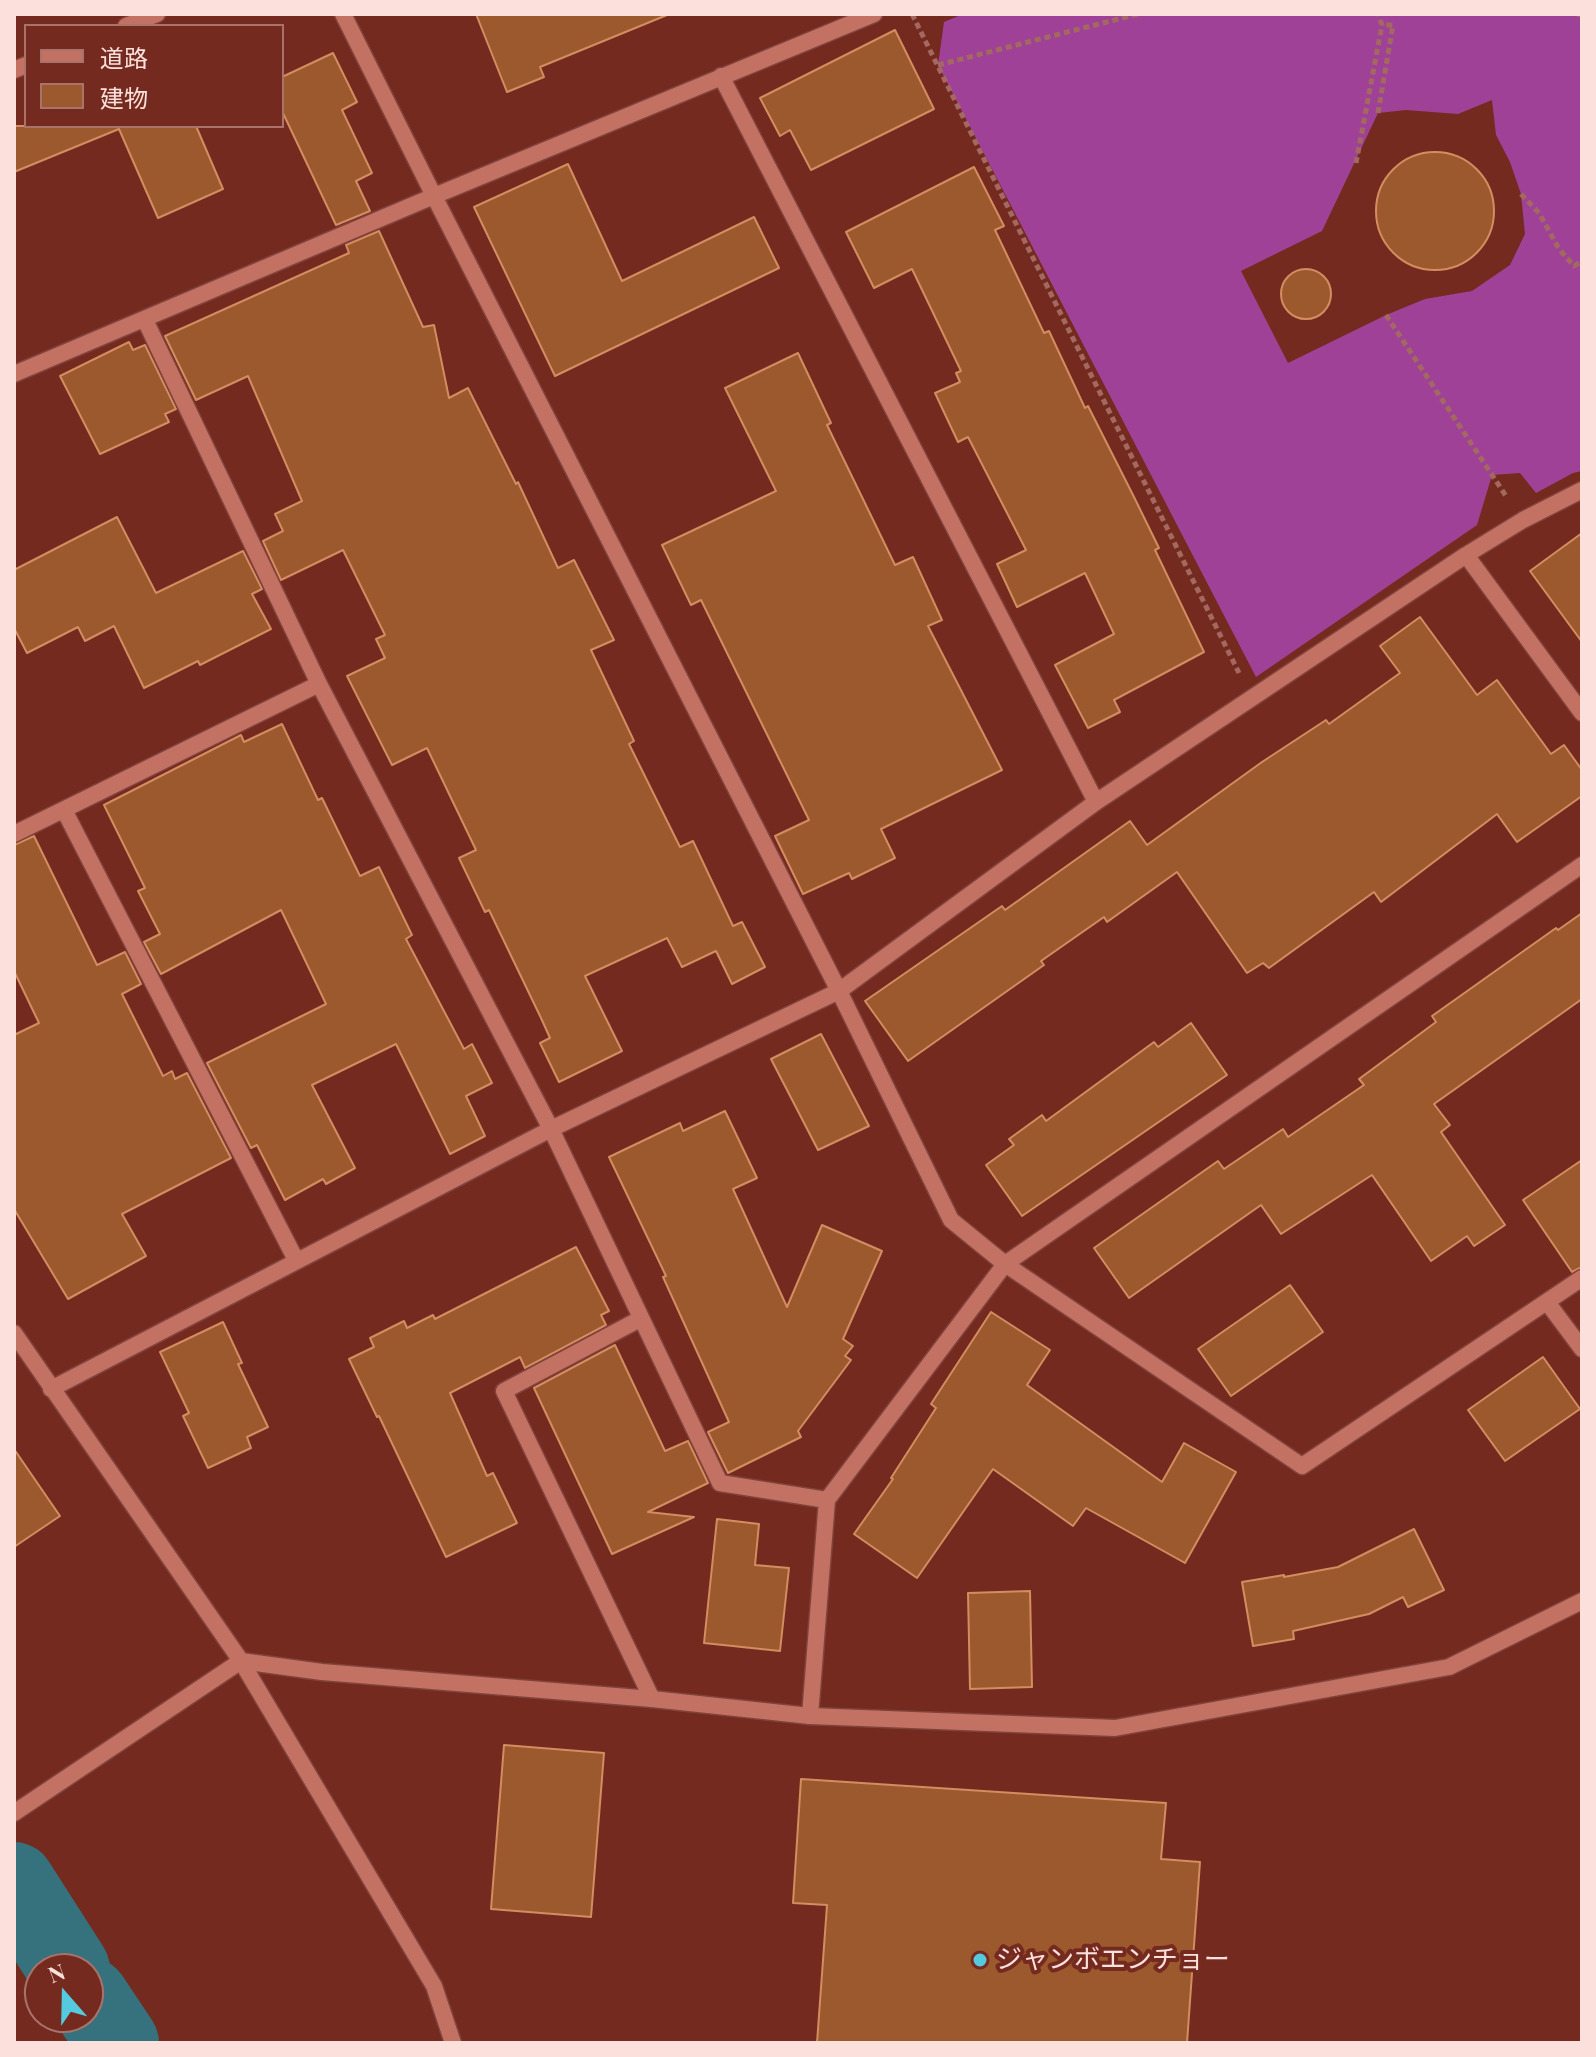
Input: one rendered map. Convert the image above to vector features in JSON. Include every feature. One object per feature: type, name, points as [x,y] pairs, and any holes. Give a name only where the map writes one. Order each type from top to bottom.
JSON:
[{"type":"street","points":[[131,24],[157,14]]},
{"type":"street","points":[[343,14],[839,991],[951,1220],[1005,1264],[1302,1466],[1582,1278]]},
{"type":"street","points":[[14,374],[874,14]]},
{"type":"street","points":[[721,76],[1096,802]]},
{"type":"street","points":[[145,320],[319,684],[551,1129],[720,1483],[827,1500]]},
{"type":"street","points":[[51,1389],[551,1129],[839,991],[1096,802],[1466,555],[1523,520],[1582,490]]},
{"type":"street","points":[[1466,555],[1582,713]]},
{"type":"street","points":[[14,834],[319,684]]},
{"type":"street","points":[[64,810],[296,1260]]},
{"type":"street","points":[[810,1716],[827,1500],[1005,1264],[1582,865]]},
{"type":"street","points":[[1547,1302],[1582,1349]]},
{"type":"street","points":[[640,1319],[504,1391],[652,1699]]},
{"type":"street","points":[[14,1333],[241,1661],[434,1986],[453,2043]]},
{"type":"street","points":[[14,1813],[241,1661],[322,1672],[652,1699],[810,1716],[1115,1728],[1449,1667],[1582,1601]]},
{"type":"path","points":[[912,14],[1252,700]]},
{"type":"path","points":[[938,65],[1138,14]]},
{"type":"path","points":[[1356,163],[1382,25],[1378,14]]},
{"type":"path","points":[[1378,113],[1393,25],[1382,25]]},
{"type":"path","points":[[1521,194],[1539,213],[1559,249],[1574,266],[1582,261]]},
{"type":"path","points":[[1386,315],[1523,520]]},
{"type":"shaded area","points":[[963,14],[1582,14],[1582,471],[1536,493],[1520,473],[1492,475],[1477,525],[1256,677],[938,65],[944,22]],"holes":[[[1492,100],[1496,135],[1521,194],[1525,234],[1510,265],[1472,291],[1425,299],[1288,363],[1241,271],[1322,231],[1378,113],[1406,110],[1458,114]]]},
{"type":"building","points":[[476,14],[667,15],[540,67],[544,77],[507,92]]},
{"type":"building","points":[[895,30],[934,109],[811,170],[790,130],[780,136],[760,98]]},
{"type":"building","points":[[333,53],[357,102],[342,110],[372,173],[356,181],[370,211],[336,225],[284,115],[284,76]]},
{"type":"building","points":[[14,126],[197,128],[223,189],[158,218],[119,129],[14,172]]},
{"type":"building","points":[[1435,152],[1458,156],[1477,169],[1490,188],[1494,211],[1490,234],[1477,253],[1458,266],[1435,270],[1412,266],[1393,253],[1380,234],[1376,211],[1380,188],[1393,169],[1412,156]]},
{"type":"building","points":[[568,164],[622,281],[754,217],[779,268],[555,376],[474,207]]},
{"type":"building","points":[[974,167],[1004,226],[995,230],[1044,333],[1049,331],[1085,408],[1088,406],[1133,495],[1159,548],[1155,550],[1204,652],[1114,700],[1120,712],[1088,728],[1055,665],[1114,634],[1085,573],[1017,607],[997,564],[1026,550],[968,437],[958,442],[935,393],[960,382],[956,373],[961,371],[912,269],[874,288],[846,232]]},
{"type":"building","points":[[379,231],[423,327],[434,325],[449,398],[468,388],[516,484],[518,482],[558,568],[574,560],[614,640],[591,650],[634,741],[629,744],[680,847],[693,841],[733,926],[742,922],[765,967],[732,984],[716,951],[682,967],[667,938],[585,976],[622,1051],[559,1082],[540,1043],[550,1038],[489,910],[485,912],[459,858],[476,850],[427,748],[392,765],[347,676],[385,658],[376,639],[385,635],[343,550],[281,580],[263,541],[283,531],[275,514],[302,501],[248,376],[196,400],[165,336],[349,253],[346,245]]},
{"type":"building","points":[[1306,269],[1324,276],[1331,294],[1324,312],[1306,319],[1288,312],[1281,294],[1288,276]]},
{"type":"building","points":[[129,342],[133,350],[145,345],[176,409],[165,414],[169,422],[100,454],[60,376]]},
{"type":"building","points":[[798,353],[831,423],[827,425],[895,565],[913,557],[942,620],[928,626],[1002,770],[881,829],[895,858],[852,879],[849,873],[803,894],[775,836],[809,820],[701,600],[691,605],[662,545],[776,491],[725,388]]},
{"type":"building","points":[[117,517],[156,593],[243,551],[262,589],[252,594],[271,629],[200,665],[198,661],[144,688],[114,626],[85,641],[78,627],[27,653],[14,628],[14,570]]},
{"type":"building","points":[[1582,533],[1582,642],[1530,571]]},
{"type":"building","points":[[1420,617],[1477,695],[1497,680],[1551,754],[1564,745],[1582,770],[1582,796],[1517,842],[1497,814],[1381,902],[1374,892],[1269,968],[1263,963],[1247,973],[1177,872],[1107,922],[1104,917],[1041,961],[1044,965],[908,1061],[865,1001],[1002,906],[1005,910],[1130,821],[1147,845],[1262,762],[1326,720],[1329,724],[1400,673],[1380,646]]},
{"type":"building","points":[[282,724],[318,800],[322,798],[360,876],[379,867],[412,935],[406,939],[464,1049],[472,1044],[492,1083],[466,1096],[485,1136],[450,1154],[396,1044],[312,1085],[355,1168],[326,1184],[323,1179],[285,1200],[257,1145],[251,1148],[207,1063],[326,1004],[281,910],[161,974],[144,942],[160,934],[138,891],[145,888],[104,805],[241,735],[244,742]]},
{"type":"building","points":[[34,836],[97,965],[125,952],[141,984],[122,994],[163,1076],[172,1071],[175,1079],[187,1073],[231,1158],[122,1214],[146,1256],[68,1299],[14,1209],[14,1035],[39,1023],[14,971],[14,845]]},
{"type":"building","points":[[1582,913],[1582,999],[1434,1104],[1450,1125],[1441,1132],[1505,1225],[1474,1246],[1467,1236],[1431,1261],[1372,1175],[1281,1234],[1261,1205],[1129,1298],[1094,1248],[1218,1161],[1224,1169],[1283,1129],[1288,1137],[1364,1085],[1359,1079],[1436,1022],[1432,1016]]},
{"type":"building","points":[[1191,1023],[1227,1075],[1022,1216],[986,1165],[1014,1145],[1009,1139],[1042,1115],[1046,1121],[1154,1042],[1158,1047]]},
{"type":"building","points":[[821,1034],[869,1126],[818,1150],[771,1059]]},
{"type":"building","points":[[725,1111],[757,1178],[733,1189],[787,1307],[822,1225],[882,1251],[843,1339],[853,1346],[845,1356],[851,1360],[798,1431],[801,1437],[728,1473],[708,1432],[729,1422],[663,1277],[666,1276],[609,1157],[680,1123],[683,1131]]},
{"type":"building","points":[[1582,1160],[1582,1267],[1572,1272],[1523,1200]]},
{"type":"building","points":[[576,1247],[609,1311],[601,1315],[606,1325],[525,1368],[520,1357],[450,1393],[487,1476],[493,1473],[517,1523],[446,1557],[349,1359],[374,1347],[370,1338],[404,1321],[407,1328],[433,1315],[435,1319]]},
{"type":"building","points":[[1290,1285],[1323,1332],[1231,1396],[1198,1349]]},
{"type":"building","points":[[991,1312],[1050,1350],[1027,1385],[1162,1482],[1184,1443],[1236,1472],[1185,1563],[1086,1508],[1073,1526],[993,1469],[917,1578],[854,1534],[893,1479],[936,1408],[931,1404]]},
{"type":"building","points":[[223,1322],[242,1363],[238,1364],[268,1427],[247,1437],[251,1448],[208,1468],[183,1416],[189,1413],[160,1352]]},
{"type":"building","points":[[615,1345],[665,1451],[688,1441],[708,1483],[648,1512],[694,1517],[612,1554],[534,1388]]},
{"type":"building","points":[[1543,1357],[1580,1409],[1505,1461],[1468,1410]]},
{"type":"building","points":[[14,1449],[60,1516],[14,1547]]},
{"type":"building","points":[[717,1519],[759,1524],[755,1565],[789,1568],[780,1651],[704,1643]]},
{"type":"building","points":[[1414,1529],[1444,1590],[1408,1607],[1403,1597],[1369,1614],[1293,1631],[1294,1639],[1253,1646],[1242,1582],[1338,1567]]},
{"type":"building","points":[[1030,1591],[1032,1687],[970,1689],[968,1593]]},
{"type":"building","points":[[504,1745],[604,1753],[591,1917],[491,1909]]},
{"type":"building","points":[[801,1779],[1166,1803],[1161,1859],[1200,1862],[1187,2043],[817,2043],[827,1905],[793,1903]]},
{"type":"waterway","points":[[14,1883],[59,1953]]},
{"type":"waterway","points":[[104,2022],[118,2043]]},
{"type":"place","name":"ジャンボエンチョー","points":[[980,1960]]}]
